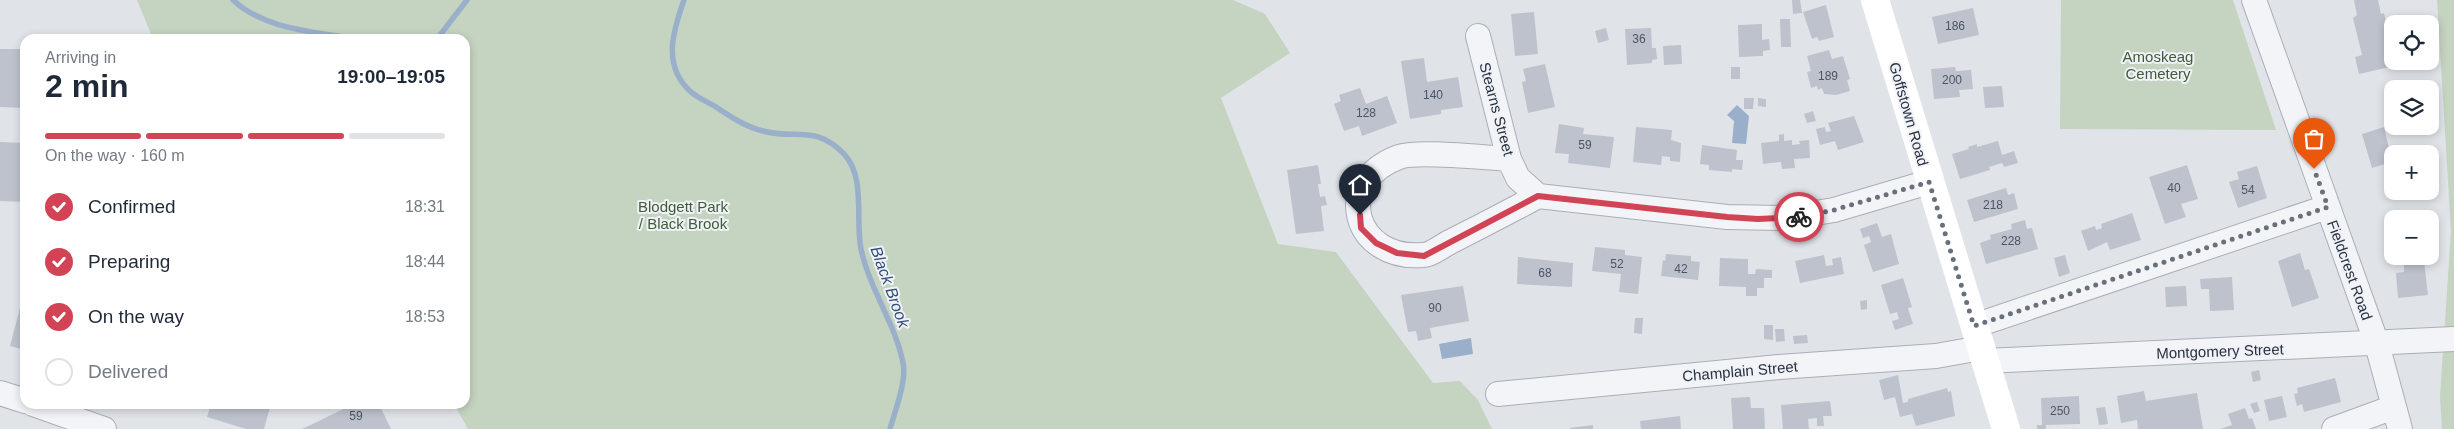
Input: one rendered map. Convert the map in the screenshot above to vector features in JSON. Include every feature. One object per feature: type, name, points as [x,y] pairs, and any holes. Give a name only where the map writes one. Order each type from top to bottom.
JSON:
[{"type":"main road","name":"Goffstown Road","points":[[1875,0],[1929,182],[2006,429]]},
{"type":"street","name":"Fieldcrest Road","points":[[2254,0],[2377,344],[2397,418]]},
{"type":"street","name":"Stearns Street","points":[[1478,36],[1509,159],[1518,178],[1538,196]]},
{"type":"street","points":[[1509,159],[1401,156],[1379,166],[1363,185],[1358,203],[1361,228],[1376,243],[1397,253],[1424,256],[1538,196],[1727,217],[1785,218],[1834,210],[1929,182]]},
{"type":"street","points":[[1980,345],[2328,207]]},
{"type":"street","name":"Montgomery Street","points":[[1980,345],[2377,344],[2454,339]]},
{"type":"street","name":"Champlain Street","points":[[1498,394],[1770,368],[1936,356],[1980,345]]},
{"type":"street","points":[[0,393],[20,399]]},
{"type":"street","points":[[47,409],[104,429]]},
{"type":"street","points":[[2334,429],[2397,418]]},
{"type":"green space","name":"Blodgett Park / Black Brook","points":[[137,0],[1233,0],[1265,14],[1290,53],[1221,98],[1278,244],[1336,252],[1433,383],[1460,381],[1478,400],[1492,429],[468,429],[457,409],[470,409],[470,34],[151,34]]},
{"type":"green space","name":"Amoskeag Cemetery","points":[[2061,0],[2233,0],[2276,130],[2060,129]]},
{"type":"green space","points":[[2437,0],[2454,0],[2454,429],[2442,429],[2440,397],[2451,231]]},
{"type":"water","points":[[1737,105],[1749,116],[1746,144],[1732,143],[1734,121],[1727,115]]},
{"type":"water","points":[[1471,338],[1473,354],[1442,359],[1439,344]]},
{"type":"building","points":[[1792,0],[1800,0],[1802,13],[1793,14]]},
{"type":"building","points":[[2354,0],[2378,0],[2381,14],[2384,13],[2384,15],[2384,68],[2359,74],[2355,57],[2362,55],[2353,18],[2357,15]]},
{"type":"building","points":[[1826,5],[1834,37],[1819,41],[1817,37],[1812,39],[1803,12]]},
{"type":"building","points":[[1973,8],[1979,35],[1938,44],[1932,17]]},
{"type":"building","points":[[1534,12],[1538,54],[1515,56],[1511,14]]},
{"type":"building","points":[[1780,19],[1790,19],[1791,47],[1781,47]]},
{"type":"building","points":[[1762,24],[1762,40],[1769,39],[1770,50],[1763,51],[1763,56],[1739,57],[1738,25]]},
{"type":"building","points":[[1606,28],[1609,40],[1598,43],[1595,31]]},
{"type":"building","points":[[1651,28],[1652,48],[1656,48],[1657,59],[1652,60],[1652,63],[1627,65],[1625,29]]},
{"type":"building","points":[[1681,45],[1682,64],[1664,65],[1663,46]]},
{"type":"building","points":[[0,49],[20,49],[20,108],[0,107]]},
{"type":"building","points":[[1829,50],[1832,59],[1843,56],[1850,79],[1847,80],[1850,91],[1836,95],[1824,94],[1822,88],[1818,90],[1817,86],[1811,88],[1807,72],[1811,71],[1807,56]]},
{"type":"building","points":[[1424,58],[1427,82],[1458,77],[1463,107],[1441,110],[1441,114],[1410,119],[1401,61]]},
{"type":"building","points":[[1545,64],[1555,107],[1528,113],[1522,82],[1526,81],[1523,69]]},
{"type":"building","points":[[1731,67],[1740,67],[1740,79],[1731,79]]},
{"type":"building","points":[[1955,67],[1956,71],[1971,70],[1973,89],[1959,90],[1960,97],[1934,99],[1931,69]]},
{"type":"building","points":[[2002,86],[2004,107],[1985,108],[1983,87]]},
{"type":"building","points":[[1360,88],[1366,104],[1387,96],[1397,123],[1362,136],[1359,126],[1344,131],[1334,104],[1341,101],[1339,95]]},
{"type":"building","points":[[1744,98],[1754,98],[1753,109],[1744,109]]},
{"type":"building","points":[[1758,98],[1766,99],[1766,107],[1758,106]]},
{"type":"building","points":[[1813,111],[1816,121],[1807,123],[1804,114]]},
{"type":"building","points":[[1854,116],[1864,142],[1838,150],[1835,141],[1820,145],[1816,129],[1825,127],[1826,132],[1831,131],[1828,123]]},
{"type":"building","points":[[1559,124],[1584,128],[1583,134],[1614,137],[1610,168],[1568,163],[1569,154],[1555,153]]},
{"type":"building","points":[[1636,127],[1672,130],[1671,140],[1681,143],[1680,162],[1670,161],[1670,157],[1662,156],[1661,165],[1633,162]]},
{"type":"building","points":[[2384,127],[2384,135],[2386,135],[2388,145],[2384,145],[2384,164],[2372,168],[2362,134]]},
{"type":"building","points":[[1784,134],[1784,141],[1792,140],[1792,145],[1800,144],[1799,141],[1809,140],[1810,158],[1794,159],[1795,168],[1782,169],[1781,162],[1763,164],[1761,143],[1779,141],[1779,135]]},
{"type":"building","points":[[1998,141],[2002,155],[2014,151],[2018,163],[2004,167],[2002,163],[1989,167],[1990,170],[1960,179],[1952,154],[1969,149],[1968,147],[1977,144],[1977,147]]},
{"type":"building","points":[[0,142],[20,143],[20,202],[0,201]]},
{"type":"building","points":[[1702,145],[1737,150],[1736,160],[1743,160],[1742,170],[1732,169],[1732,172],[1709,170],[1709,165],[1700,164]]},
{"type":"building","points":[[1318,165],[1321,184],[1318,184],[1320,197],[1325,196],[1327,205],[1321,206],[1324,231],[1296,234],[1287,170]]},
{"type":"building","points":[[2187,165],[2198,199],[2181,204],[2186,217],[2165,224],[2149,177]]},
{"type":"building","points":[[2257,166],[2267,198],[2238,208],[2229,182],[2239,179],[2237,172]]},
{"type":"building","points":[[2006,188],[2008,195],[2014,193],[2018,209],[1974,222],[1967,200]]},
{"type":"building","points":[[2132,213],[2141,240],[2110,250],[2107,242],[2088,251],[2081,231],[2095,226],[2096,230],[2102,228],[2101,224]]},
{"type":"building","points":[[2025,220],[2027,229],[2032,228],[2038,249],[1986,264],[1980,243],[1991,239],[1990,235],[2012,229],[2011,224]]},
{"type":"building","points":[[1877,223],[1882,237],[1891,234],[1899,264],[1873,272],[1864,245],[1871,242],[1869,236],[1863,238],[1860,229]]},
{"type":"building","points":[[1595,247],[1625,250],[1625,255],[1642,257],[1638,294],[1619,292],[1621,274],[1592,271]]},
{"type":"building","points":[[2300,253],[2305,270],[2309,269],[2319,298],[2292,307],[2278,261]]},
{"type":"building","points":[[1666,254],[1691,256],[1691,261],[1700,262],[1698,280],[1661,276],[1663,260],[1665,261]]},
{"type":"building","points":[[1824,255],[1826,266],[1833,265],[1832,259],[1841,257],[1844,274],[1800,283],[1795,261]]},
{"type":"building","points":[[2065,255],[2070,273],[2059,277],[2054,258]]},
{"type":"building","points":[[1518,257],[1573,263],[1572,287],[1517,284]]},
{"type":"building","points":[[1720,258],[1748,259],[1748,274],[1755,274],[1756,269],[1772,270],[1772,278],[1764,278],[1764,288],[1757,288],[1757,296],[1746,296],[1746,287],[1719,286]]},
{"type":"building","points":[[2404,265],[2424,265],[2428,295],[2398,298],[2396,273],[2404,272]]},
{"type":"building","points":[[2232,277],[2234,310],[2210,311],[2209,289],[2201,289],[2200,279]]},
{"type":"building","points":[[1903,278],[1912,307],[1908,308],[1913,324],[1895,330],[1892,321],[1899,319],[1897,312],[1890,314],[1881,285]]},
{"type":"building","points":[[1463,286],[1469,321],[1430,328],[1432,338],[1418,341],[1416,331],[1408,332],[1401,295]]},
{"type":"building","points":[[2186,286],[2187,306],[2166,307],[2165,287]]},
{"type":"building","points":[[1867,300],[1867,309],[1861,310],[1860,301]]},
{"type":"building","points":[[20,308],[20,349],[10,346]]},
{"type":"building","points":[[1635,318],[1643,318],[1642,334],[1634,333]]},
{"type":"building","points":[[1764,325],[1773,325],[1773,340],[1764,339]]},
{"type":"building","points":[[1775,329],[1784,329],[1785,341],[1776,342]]},
{"type":"building","points":[[1807,335],[1808,343],[1794,344],[1793,336]]},
{"type":"building","points":[[2259,370],[2261,380],[2253,382],[2251,372]]},
{"type":"building","points":[[1898,375],[1903,403],[1908,402],[1908,399],[1947,388],[1948,392],[1951,391],[1955,416],[1916,426],[1912,414],[1900,417],[1895,397],[1884,400],[1879,380]]},
{"type":"building","points":[[2335,378],[2341,402],[2304,412],[2302,404],[2297,406],[2294,394],[2298,393],[2297,388]]},
{"type":"building","points":[[2144,391],[2146,401],[2197,393],[2203,429],[2138,429],[2137,420],[2121,423],[2117,396]]},
{"type":"building","points":[[2079,396],[2080,424],[2046,425],[2046,429],[2037,429],[2037,425],[2042,425],[2041,398]]},
{"type":"building","points":[[2282,396],[2287,417],[2269,421],[2264,400]]},
{"type":"building","points":[[1750,397],[1751,408],[1764,408],[1765,429],[1733,429],[1731,398]]},
{"type":"building","points":[[1830,401],[1832,416],[1823,416],[1824,426],[1817,426],[1817,418],[1808,419],[1809,429],[1783,429],[1781,405]]},
{"type":"building","points":[[2257,402],[2260,411],[2254,413],[2250,404]]},
{"type":"building","points":[[2105,407],[2108,424],[2099,425],[2096,408]]},
{"type":"building","points":[[2245,408],[2249,419],[2252,418],[2256,429],[2220,429],[2232,425],[2228,414]]},
{"type":"building","points":[[209,409],[270,409],[264,429],[246,429],[207,417]]},
{"type":"building","points":[[344,409],[381,409],[391,429],[302,429]]},
{"type":"building","points":[[1680,416],[1681,429],[1641,429],[1640,421]]},
{"type":"building","points":[[1593,425],[1593,429],[1570,429],[1570,428]]},
{"type":"waterway","name":"Black Brook","points":[[233,0],[260,18],[291,28],[325,34]]},
{"type":"waterway","name":"Black Brook","points":[[441,34],[467,0]]},
{"type":"waterway","name":"Black Brook","points":[[684,0],[676,24],[672,47],[676,70],[681,81],[690,91],[751,127],[774,133],[814,136],[824,139],[834,145],[851,163],[857,187],[861,249],[870,278],[895,335],[903,363],[902,387],[890,429]]},
{"type":"way so far","points":[[1799,217],[1834,210],[1929,182],[1974,326],[2328,207],[2314,169]]},
{"type":"route","points":[[1360,215],[1361,228],[1376,243],[1397,253],[1424,256],[1538,196],[1727,217],[1758,219],[1799,217]]}]
